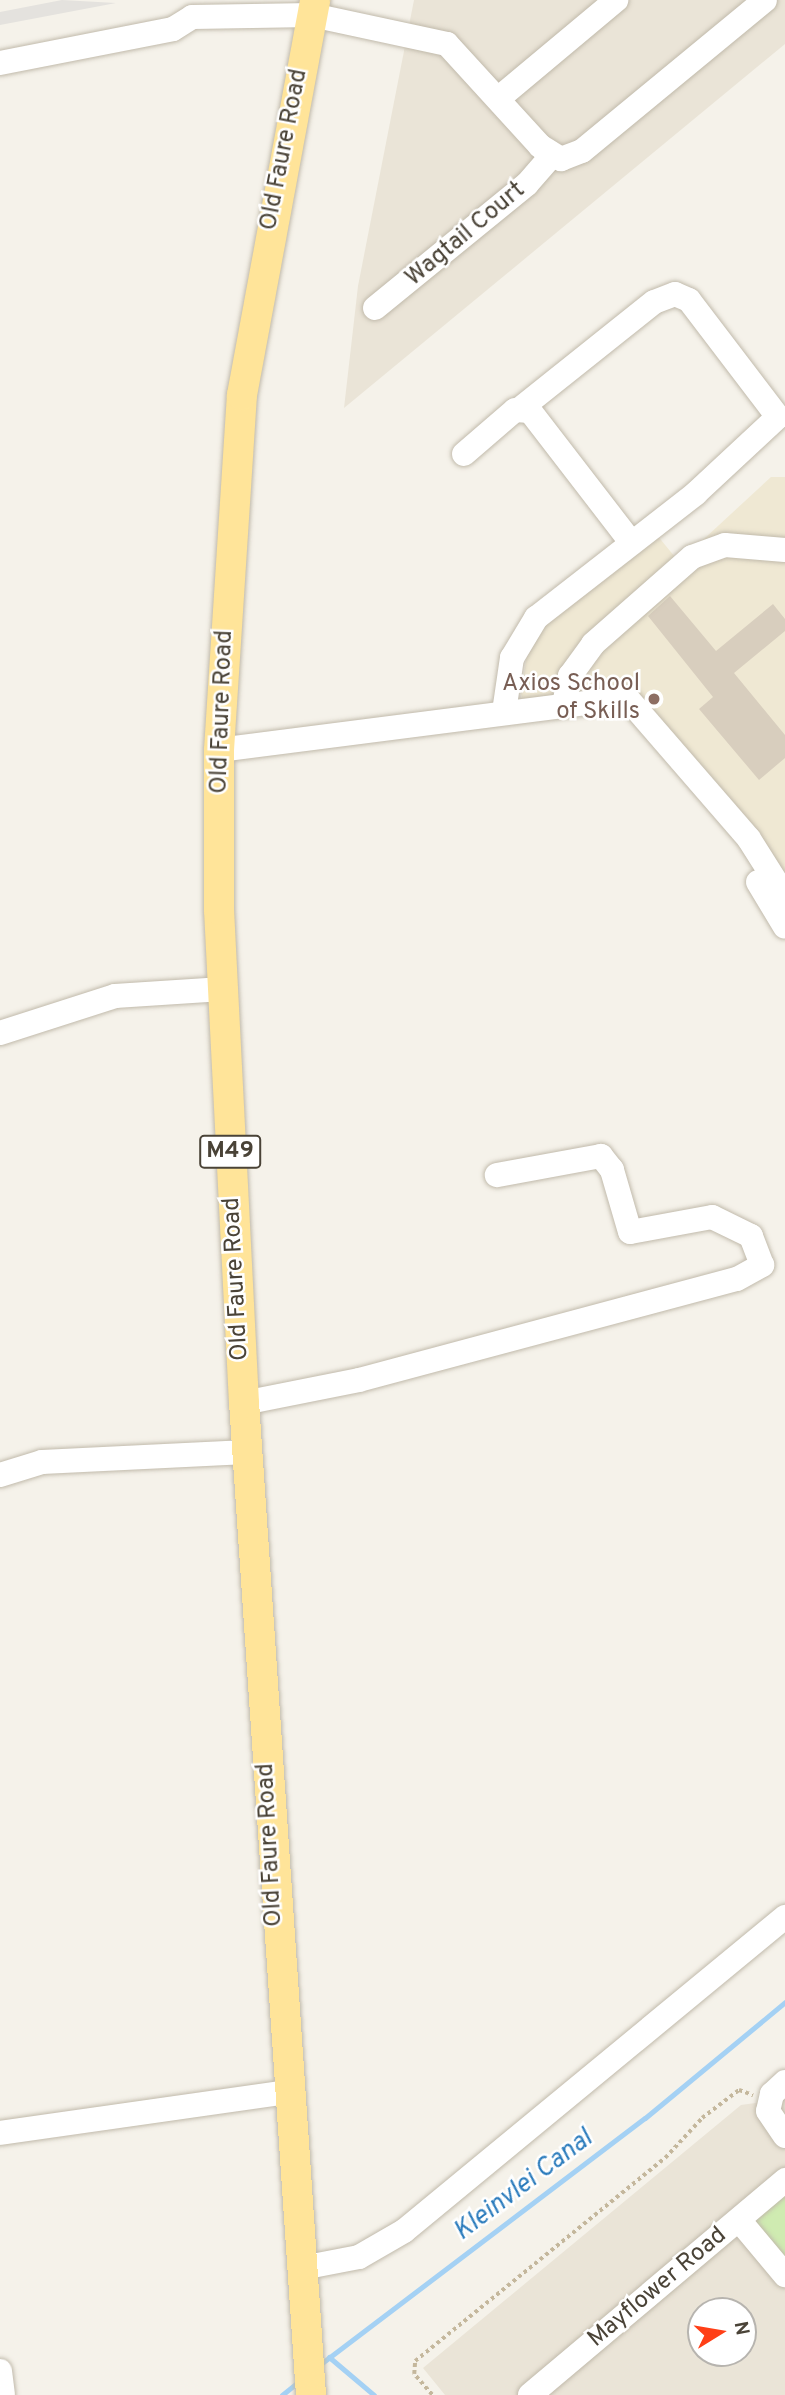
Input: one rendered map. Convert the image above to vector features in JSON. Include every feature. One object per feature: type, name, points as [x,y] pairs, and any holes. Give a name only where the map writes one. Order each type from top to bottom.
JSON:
[{"type":"main road","name":"Old Faure Road","points":[[311,2395],[287,2092],[244,1403],[223,989],[219,750],[242,395],[313,7]]},
{"type":"street","points":[[499,98],[616,0]]},
{"type":"street","points":[[0,63],[173,29],[193,9],[313,7],[447,44],[552,155],[582,151],[765,0]]},
{"type":"street","name":"Wagtail Court","points":[[375,308],[527,184],[552,155]]},
{"type":"street","points":[[464,453],[654,302],[676,294],[689,300],[777,421],[631,542],[567,590],[519,638],[504,712]]},
{"type":"street","points":[[520,409],[530,411],[631,542]]},
{"type":"street","points":[[564,704],[570,676],[593,644],[692,557],[725,545],[785,550]]},
{"type":"street","points":[[219,750],[620,697],[637,704],[749,839],[785,896]]},
{"type":"street","points":[[504,712],[538,722],[614,713],[638,727],[726,833],[785,927]]},
{"type":"street","points":[[0,1034],[60,1009],[115,996],[223,989]]},
{"type":"street","points":[[244,1403],[359,1380],[737,1279],[762,1265],[751,1236],[712,1217],[629,1232],[612,1170],[601,1156],[497,1175]]},
{"type":"street","points":[[0,1475],[42,1462],[247,1452]]},
{"type":"street","points":[[302,2268],[359,2257],[404,2231],[785,1917]]},
{"type":"street","points":[[0,2133],[287,2092]]},
{"type":"street","name":"Mayflower Road","points":[[530,2395],[785,2180]]},
{"type":"street","points":[[739,2220],[785,2275]]},
{"type":"street","points":[[0,2371],[3,2395]]},
{"type":"path","points":[[432,2395],[414,2374],[415,2361],[447,2332],[665,2158],[739,2090],[778,2110]]},
{"type":"shaded area","points":[[62,0],[116,3],[0,25],[0,12]]},
{"type":"shaded area","points":[[414,0],[785,0],[785,44],[344,408],[358,286]]},
{"type":"shaded area","name":"Axios School of Skills","points":[[771,477],[785,477],[785,911],[743,842],[634,711],[525,705],[521,694],[528,647],[540,627],[657,535],[679,562]]},
{"type":"shaded area","points":[[785,2083],[785,2395],[445,2395],[423,2368],[741,2105],[770,2101]]},
{"type":"green space","points":[[785,2190],[785,2267],[755,2222]]},
{"type":"building","points":[[670,596],[716,651],[773,604],[785,619],[785,631],[734,673],[785,735],[785,758],[759,780],[699,709],[713,697],[648,616]]},
{"type":"waterway","name":"Kleinvlei Canal","points":[[318,2366],[645,2118],[785,2002]]},
{"type":"waterway","points":[[329,2357],[374,2395]]},
{"type":"waterway","name":"Kleinvlei Canal","points":[[282,2395],[299,2381]]},
{"type":"place","name":"Axios School of Skills","points":[[654,699]]}]
